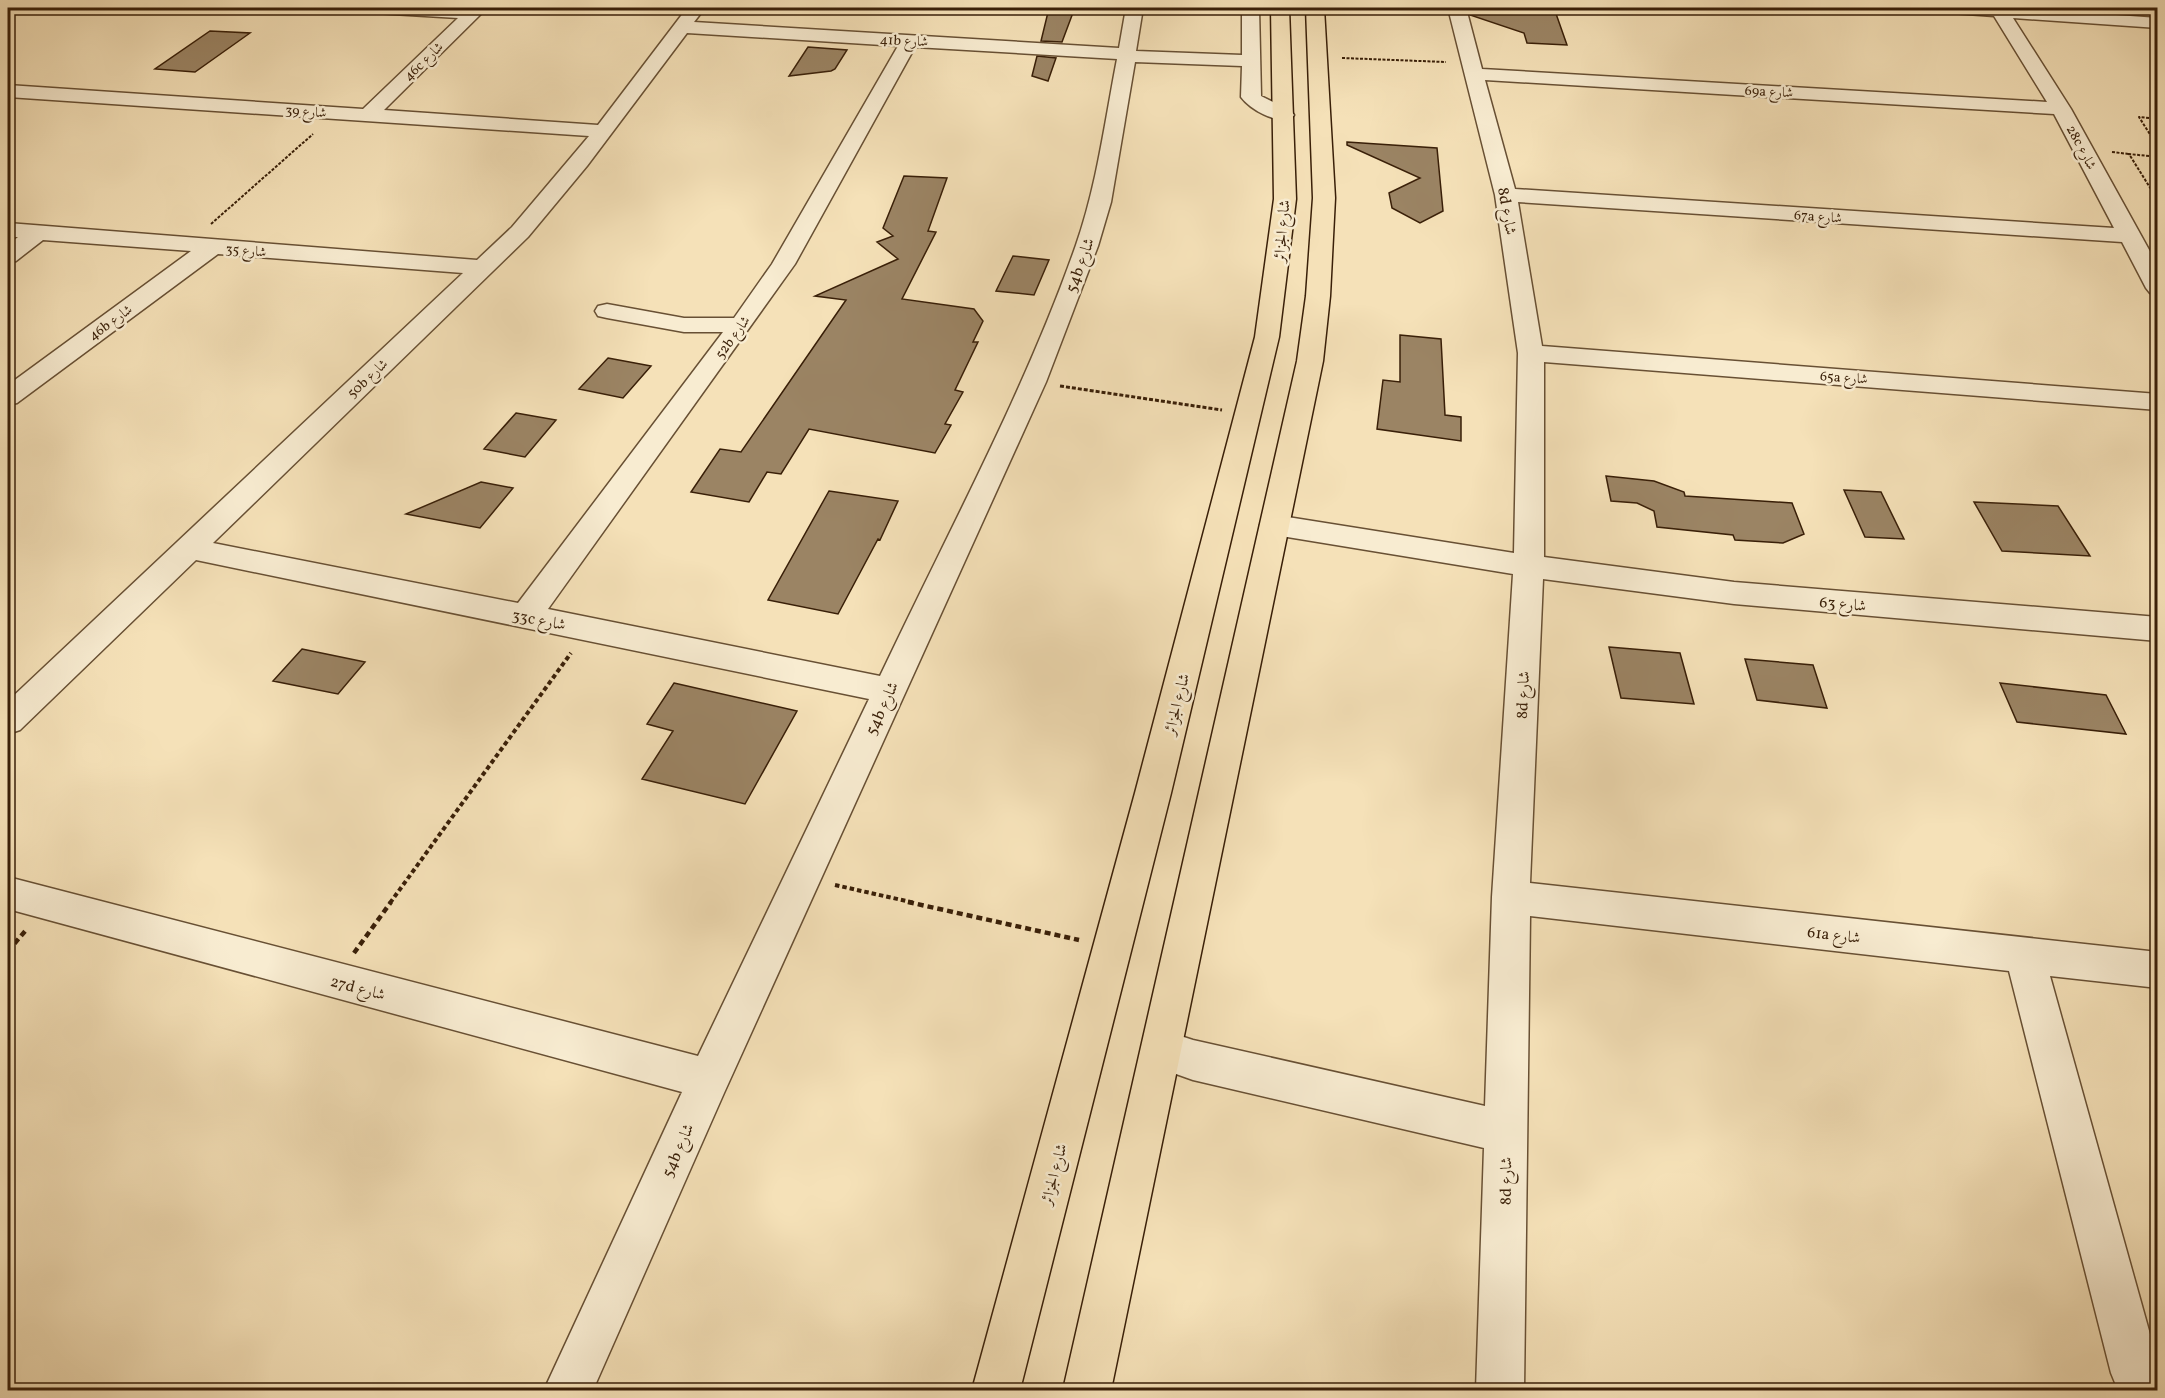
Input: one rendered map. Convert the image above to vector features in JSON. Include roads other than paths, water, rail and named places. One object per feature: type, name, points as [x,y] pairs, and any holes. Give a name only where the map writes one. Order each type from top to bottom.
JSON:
[{"type":"main road","name":"شارع الجزائر","points":[[996,1390],[1112,948],[1267,337],[1281,241],[1286,160],[1280,8]]},
{"type":"main road","points":[[1087,1390],[1310,361],[1318,296],[1323,198],[1315,8]]},
{"type":"street","points":[[375,8],[475,10]]},
{"type":"street","name":"54b شارع","points":[[568,1390],[708,1079],[1033,382],[1087,246],[1100,202],[1135,8]]},
{"type":"street","points":[[1251,8],[1253,100],[1284,115]]},
{"type":"street","name":"8d شارع","points":[[1457,8],[1475,69],[1506,195],[1531,353],[1529,566],[1511,897],[1500,1390]]},
{"type":"street","points":[[1952,8],[1999,10],[2148,28]]},
{"type":"street","name":"46c شارع","points":[[368,115],[475,10]]},
{"type":"street","name":"28c شارع","points":[[1999,10],[2061,109],[2157,288]]},
{"type":"street","name":"41b شارع","points":[[689,17],[910,40],[1251,61]]},
{"type":"street","name":"50b شارع","points":[[8,721],[484,268],[552,196],[689,17]]},
{"type":"street","points":[[2044,25],[2148,28]]},
{"type":"street","name":"52b شارع","points":[[526,616],[734,334],[813,214],[910,40]]},
{"type":"street","name":"69a شارع","points":[[1475,69],[2061,109]]},
{"type":"street","name":"شارع 39","points":[[8,90],[604,131]]},
{"type":"street","name":"67a شارع","points":[[1506,195],[2130,236]]},
{"type":"street","name":"شارع 35","points":[[8,230],[484,268]]},
{"type":"street","points":[[8,256],[39,232]]},
{"type":"street","name":"46b شارع","points":[[8,397],[200,246]]},
{"type":"street","points":[[607,311],[734,334]]},
{"type":"street","name":"65a شارع","points":[[1531,353],[2157,402]]},
{"type":"street","name":"شارع 63","points":[[1275,525],[1529,566],[1769,597],[2157,629]]},
{"type":"street","name":"33c شارع","points":[[189,548],[889,690]]},
{"type":"street","name":"27d شارع","points":[[8,892],[708,1079]]},
{"type":"street","name":"61a شارع","points":[[1511,897],[2157,970]]},
{"type":"street","points":[[2025,956],[2135,1373],[2147,1390]]},
{"type":"street","points":[[1162,1050],[1193,1060],[1506,1132]]}]
